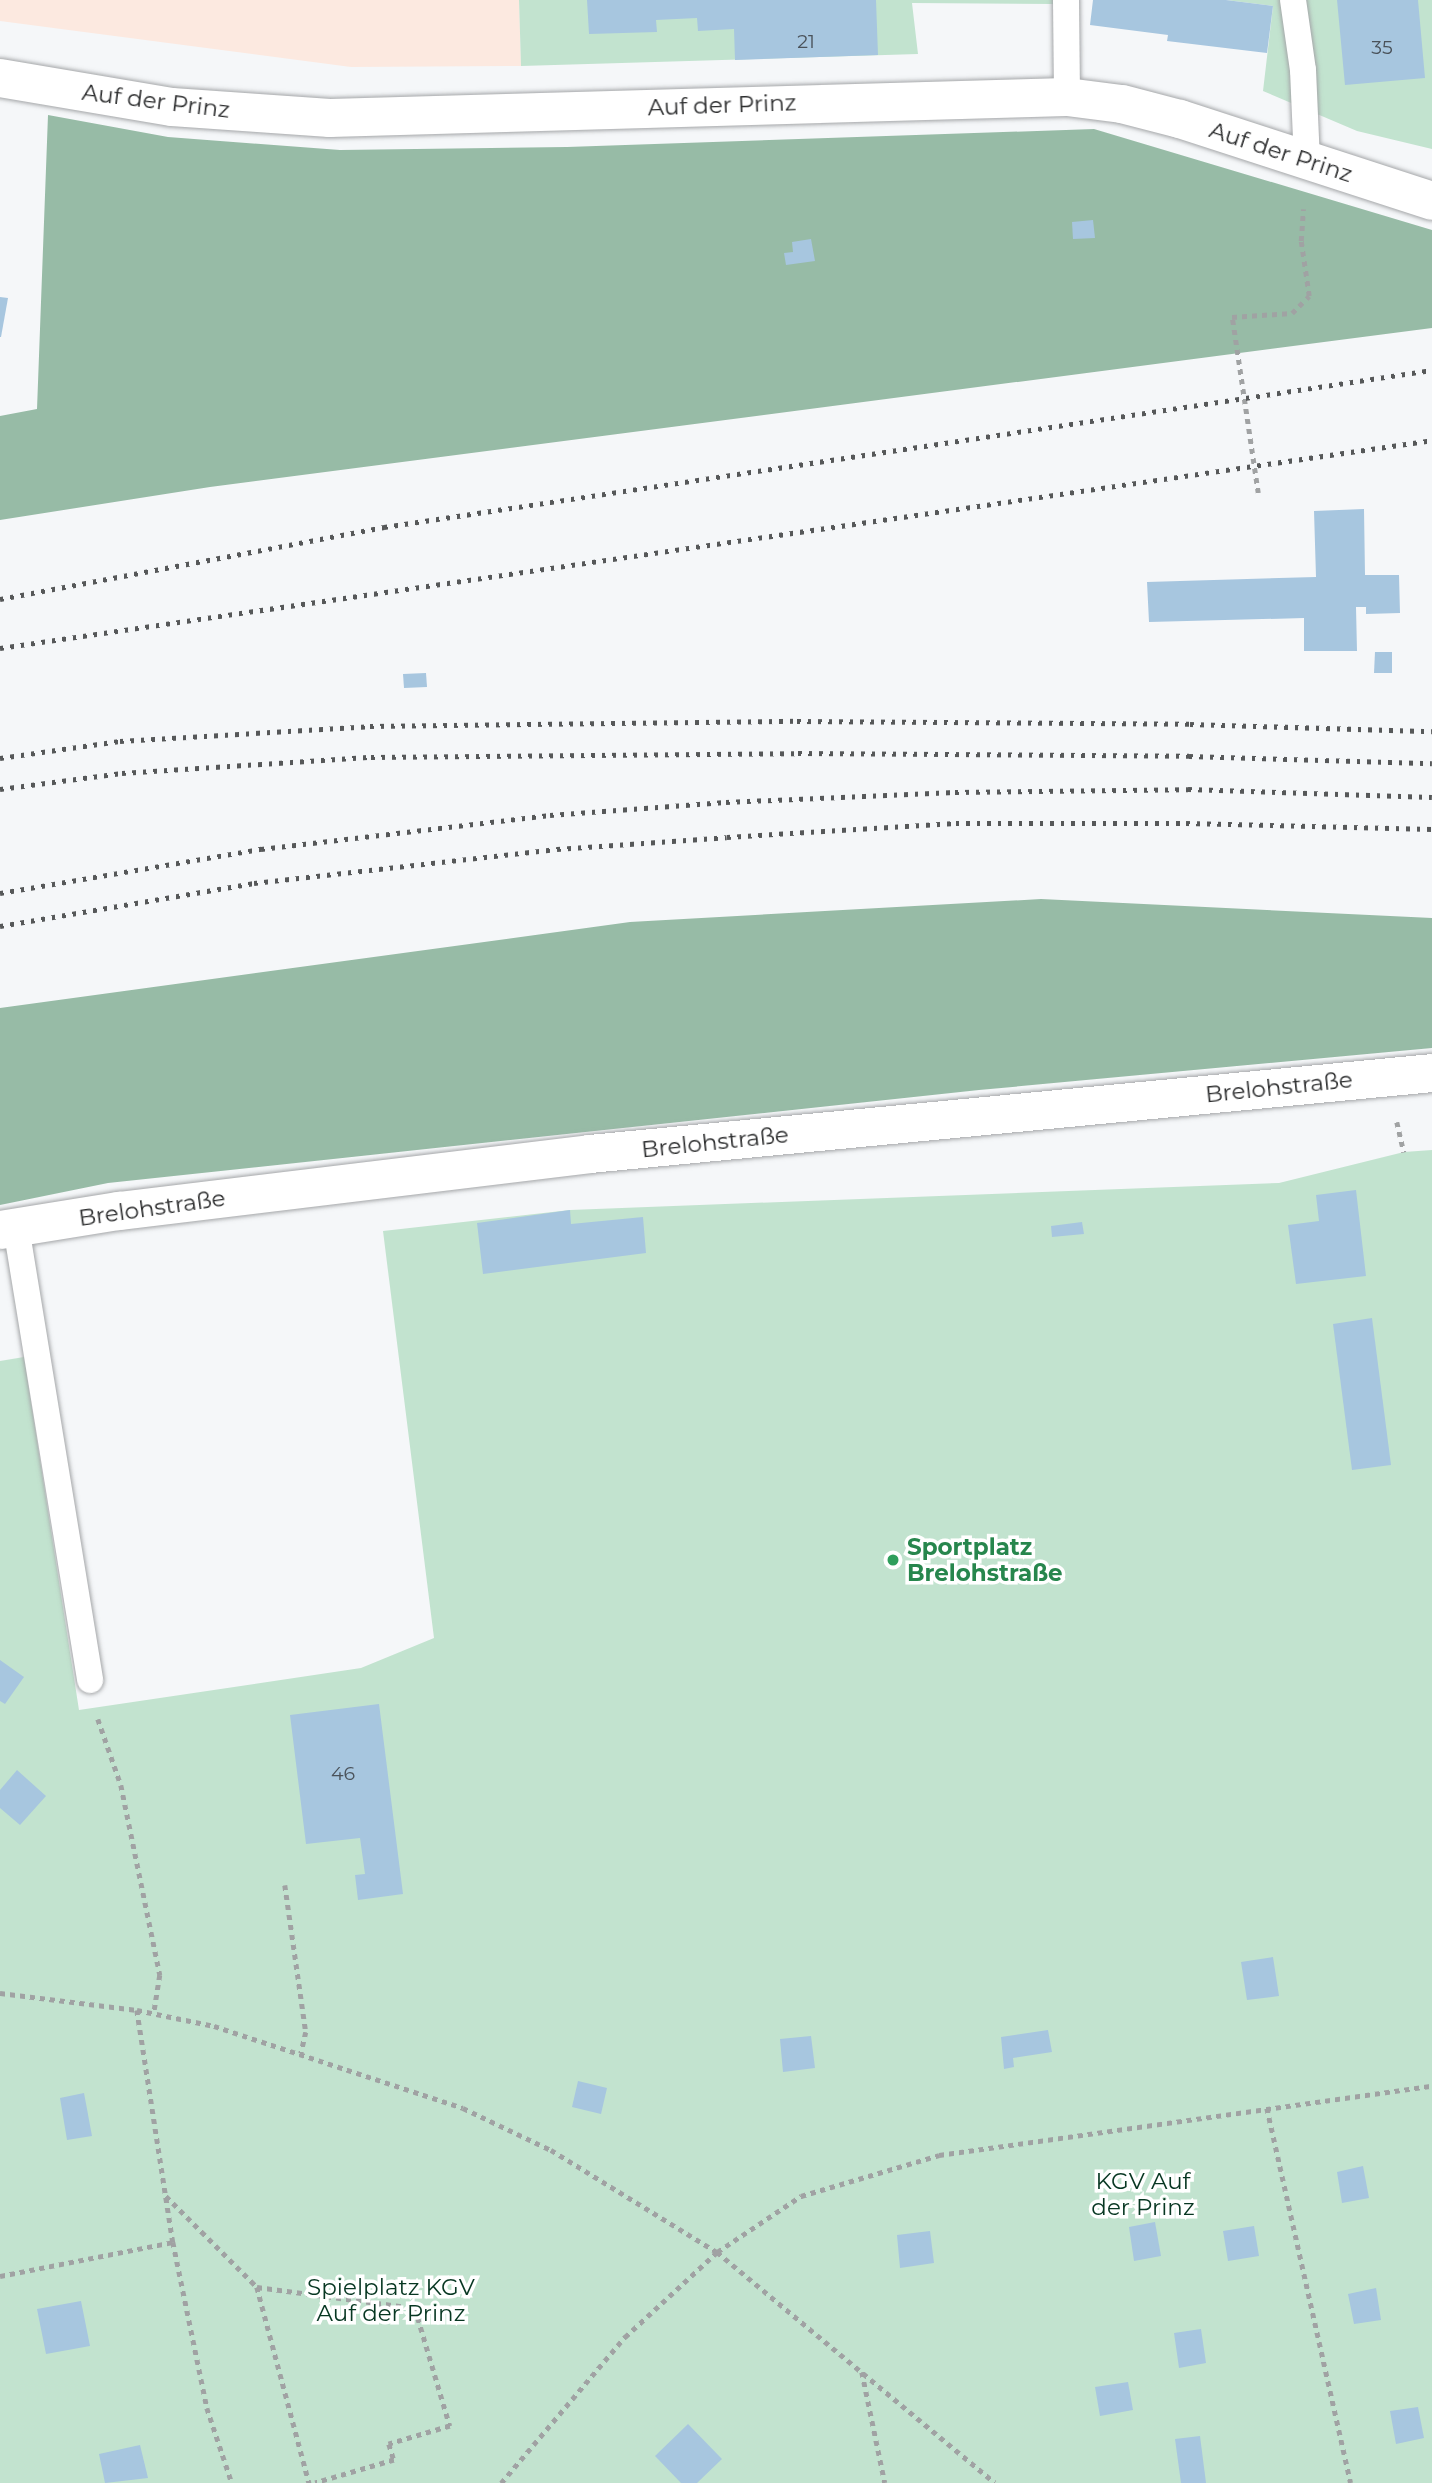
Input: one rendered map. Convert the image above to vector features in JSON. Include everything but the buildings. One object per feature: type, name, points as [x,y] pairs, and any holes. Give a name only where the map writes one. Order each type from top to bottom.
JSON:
[{"type":"street","name":"Auf der Prinz","points":[[0,78],[172,107],[330,118],[1067,97],[1122,104],[1168,116],[1432,201]]},
{"type":"street","name":"Brelohstraße","points":[[8,1228],[590,1154],[1432,1073]]},
{"type":"lane","points":[[1066,0],[1067,97]]},
{"type":"lane","points":[[1293,0],[1303,70],[1307,161]]},
{"type":"lane","points":[[8,1228],[90,1680]]},
{"type":"path","points":[[1258,493],[1232,317],[1292,313],[1309,296],[1301,241]]},
{"type":"path","points":[[1395,1110],[1404,1152]]},
{"type":"path","points":[[90,1680],[93,1704],[121,1785],[160,1975],[154,2014]]},
{"type":"path","points":[[285,1885],[306,2032],[301,2053]]},
{"type":"path","points":[[0,1993],[137,2010],[214,2026],[301,2053],[476,2114],[551,2150],[717,2252],[995,2483]]},
{"type":"path","points":[[137,2010],[173,2242],[207,2408],[232,2483]]},
{"type":"path","points":[[501,2483],[625,2337],[717,2252],[801,2196],[939,2155],[1432,2085]]},
{"type":"path","points":[[1267,2108],[1351,2483]]},
{"type":"path","points":[[165,2196],[257,2287],[309,2483]]},
{"type":"path","points":[[0,2276],[173,2242]]},
{"type":"path","points":[[257,2287],[415,2308],[447,2413],[450,2426],[389,2444],[394,2460],[315,2483]]},
{"type":"path","points":[[861,2371],[886,2483]]},
{"type":"shaded area","points":[[0,0],[519,0],[521,66],[351,67],[0,21]]},
{"type":"green space","points":[[519,0],[1053,0],[1053,4],[912,3],[918,54],[521,66]]},
{"type":"green space","points":[[1226,0],[1432,0],[1432,149],[1357,131],[1263,91],[1273,6]]},
{"type":"green space","points":[[48,115],[168,137],[340,150],[567,147],[1094,129],[1432,230],[1432,328],[210,487],[0,520],[0,416],[37,409]]},
{"type":"green space","points":[[1041,899],[1432,918],[1432,1048],[979,1090],[108,1183],[0,1205],[0,1008],[630,922]]},
{"type":"green space","points":[[1432,1150],[1432,2483],[0,2483],[0,1361],[24,1357],[79,1710],[361,1668],[434,1638],[383,1231],[570,1210],[1279,1183],[1404,1152]]},
{"type":"railway","points":[[0,599],[384,527],[1432,370]]},
{"type":"railway","points":[[0,648],[1432,440]]},
{"type":"railway","points":[[0,758],[120,741],[370,726],[797,721],[1190,724],[1432,731]]},
{"type":"railway","points":[[0,789],[122,773],[371,757],[798,753],[1189,756],[1432,763]]},
{"type":"railway","points":[[0,893],[261,849],[550,815],[726,802],[955,792],[1188,789],[1432,797]]},
{"type":"railway","points":[[0,926],[254,883],[557,849],[727,837],[956,823],[1186,823],[1432,829]]},
{"type":"place","name":"Sportplatz Brelohstraße","points":[[893,1560]]},
{"type":"park label","name":"KGV Auf der Prinz","points":[[1143,2194]]},
{"type":"park label","name":"Spielplatz KGV Auf der Prinz","points":[[391,2300]]}]
